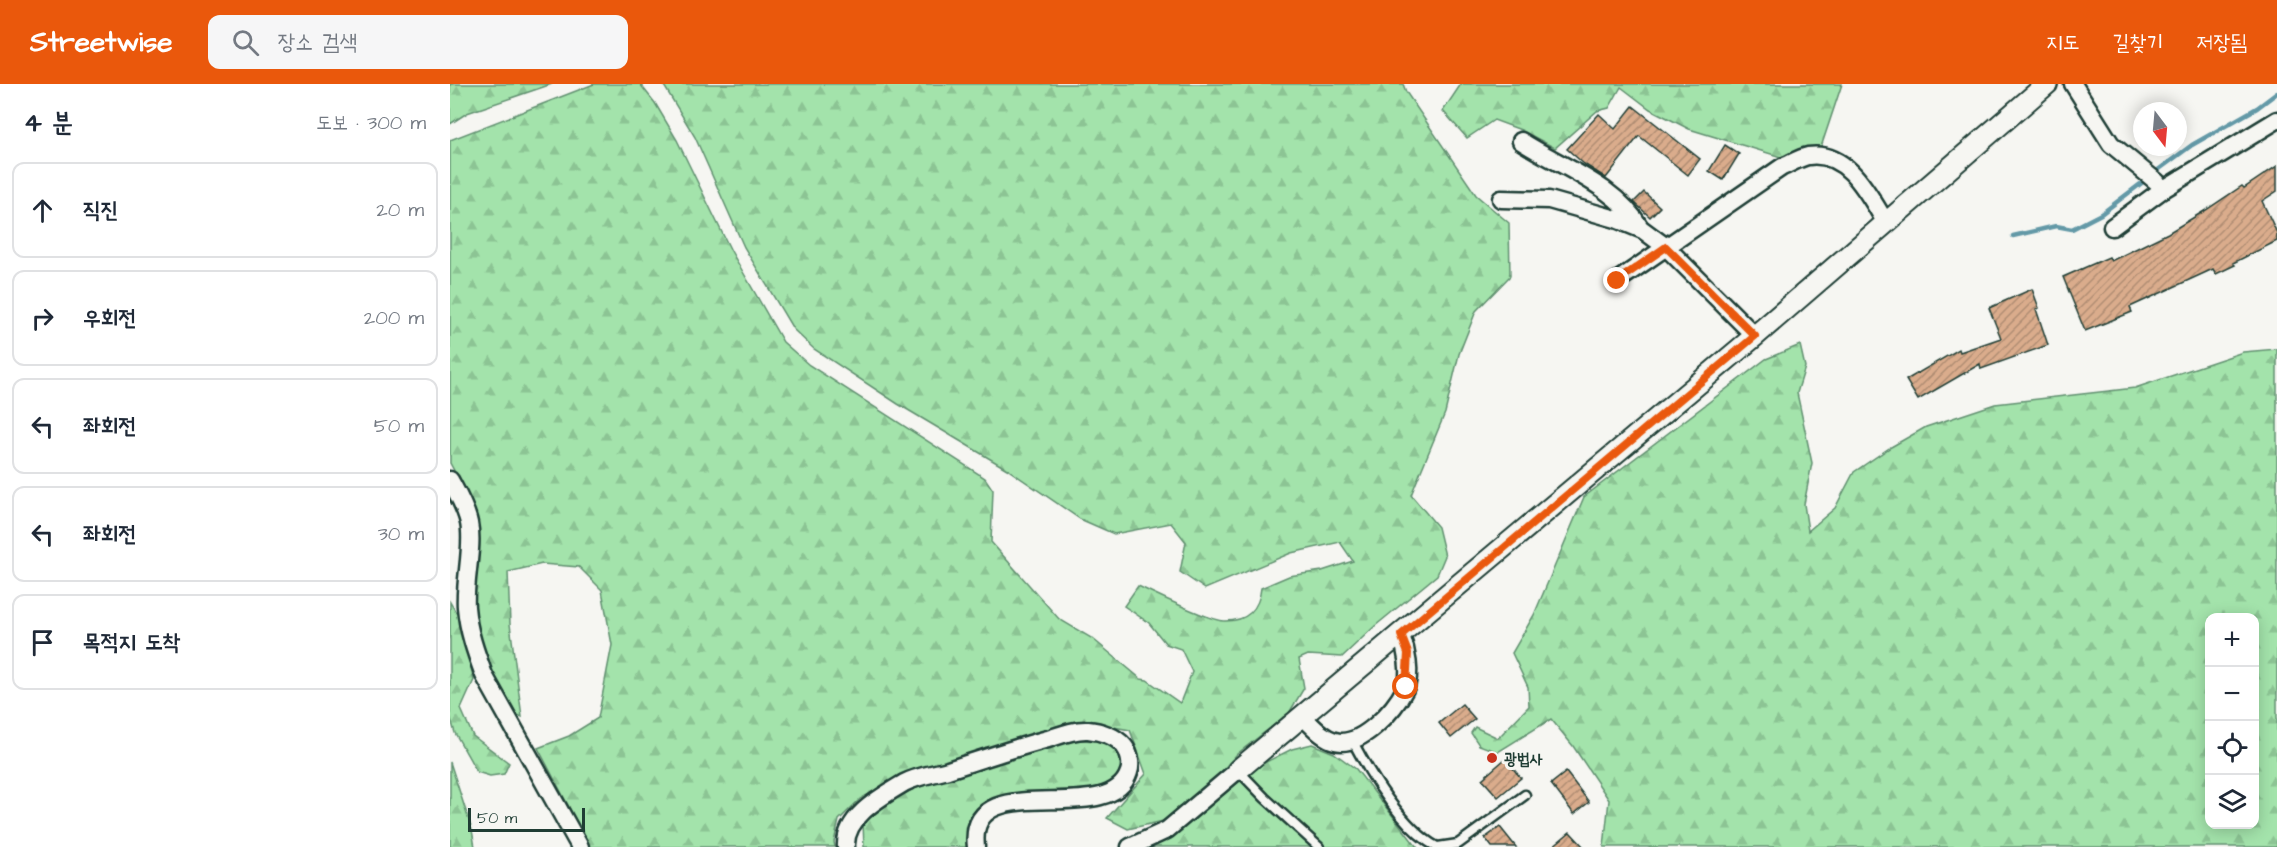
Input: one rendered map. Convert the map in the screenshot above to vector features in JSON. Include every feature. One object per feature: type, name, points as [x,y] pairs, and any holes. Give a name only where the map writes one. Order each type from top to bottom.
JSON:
[{"type":"street","points":[[1130,847],[1167,830],[1755,336],[2048,84]]},
{"type":"street","points":[[2073,84],[2111,144],[2155,182]]},
{"type":"street","points":[[2112,227],[2155,182],[2277,120]]},
{"type":"street","points":[[1521,141],[1601,188],[1634,216],[1642,230]]},
{"type":"street","points":[[1617,281],[1782,167],[1806,156],[1834,159],[1851,171],[1886,224]]},
{"type":"street","points":[[1501,199],[1549,200],[1616,219],[1642,230],[1666,247],[1755,336]]},
{"type":"street","points":[[450,480],[469,522],[466,606],[476,653],[484,675],[580,847]]},
{"type":"street","points":[[1302,716],[1323,735],[1336,742],[1352,740],[1381,724],[1406,687],[1408,653],[1401,635]]},
{"type":"street","points":[[846,847],[852,823],[870,806],[907,782],[1001,751],[1066,733],[1087,730],[1109,735],[1126,748],[1131,766],[1126,783],[1106,795],[1076,800],[1033,799],[1011,803],[987,812],[976,824],[976,847]]},
{"type":"lane","points":[[1352,740],[1374,781],[1422,840],[1437,847],[1458,844],[1525,795]]},
{"type":"lane","points":[[1238,770],[1319,847]]},
{"type":"green space","points":[[450,84],[552,84],[467,113],[450,124]]},
{"type":"green space","points":[[594,84],[640,84],[655,103],[677,140],[731,251],[783,342],[809,365],[985,478],[993,490],[991,542],[1059,619],[1093,639],[1141,679],[1147,680],[1180,703],[1192,672],[1181,649],[1166,644],[1149,623],[1124,606],[1138,586],[1208,617],[1225,621],[1240,619],[1255,608],[1261,588],[1289,576],[1322,571],[1353,561],[1340,542],[1291,553],[1205,589],[1180,572],[1186,542],[1171,523],[1114,534],[1080,519],[1007,469],[898,404],[814,349],[793,329],[744,247],[695,137],[663,84],[1403,84],[1406,92],[1476,195],[1509,223],[1510,276],[1476,311],[1459,354],[1445,413],[1411,495],[1438,527],[1445,556],[1437,575],[1375,626],[1342,657],[1308,655],[1299,659],[1304,688],[1289,713],[1237,754],[1205,790],[1172,819],[1128,829],[1107,818],[1146,774],[1130,730],[1091,723],[1001,744],[903,775],[860,799],[839,820],[835,847],[590,847],[538,748],[569,736],[598,718],[612,645],[602,590],[579,567],[542,564],[508,572],[510,624],[522,717],[512,712],[489,669],[473,623],[473,596],[479,534],[465,491],[450,463],[450,140]]},
{"type":"green space","points":[[1461,84],[1842,84],[1821,147],[1781,157],[1689,129],[1650,109],[1621,87],[1609,108],[1597,111],[1555,148],[1521,130],[1494,120],[1467,138],[1443,111]]},
{"type":"green space","points":[[1800,345],[1805,367],[1797,393],[1812,463],[1804,504],[1808,531],[1835,508],[1854,472],[1926,427],[1995,404],[2135,388],[2243,352],[2277,349],[2277,847],[1604,847],[1609,800],[1573,746],[1551,719],[1498,752],[1479,745],[1471,733],[1475,727],[1498,738],[1529,706],[1528,687],[1512,653],[1534,615],[1584,497],[1766,359]]},
{"type":"green space","points":[[450,602],[458,616],[474,680],[461,709],[473,736],[509,763],[504,774],[490,776],[477,772],[455,733],[450,716]]},
{"type":"green space","points":[[1066,740],[1094,740],[1114,750],[1123,767],[1115,784],[972,820],[967,836],[969,847],[864,847],[863,823],[901,795],[957,772]]},
{"type":"green space","points":[[1312,744],[1334,753],[1356,769],[1417,847],[1143,847],[1192,818],[1262,764],[1292,749]]},
{"type":"green space","points":[[450,762],[472,830],[475,847],[450,847]]},
{"type":"building","points":[[1633,106],[1700,159],[1688,175],[1639,136],[1606,178],[1584,164],[1567,149],[1599,114],[1615,129]]},
{"type":"building","points":[[1725,145],[1739,154],[1723,180],[1709,171]]},
{"type":"building","points":[[2277,166],[2277,191],[2262,201],[2277,233],[2277,241],[2216,274],[2213,269],[2130,307],[2132,312],[2085,331],[2063,277],[2109,257],[2111,261],[2168,233]]},
{"type":"building","points":[[1644,192],[1660,207],[1650,217],[1634,202]]},
{"type":"building","points":[[2032,289],[2048,345],[1981,369],[1980,364],[1918,400],[1906,380],[1959,349],[1960,352],[2001,338],[1989,308]]},
{"type":"building","points":[[1462,704],[1475,719],[1451,738],[1439,723]]},
{"type":"building","points":[[1505,759],[1521,778],[1498,797],[1482,779]]},
{"type":"building","points":[[1566,772],[1589,802],[1574,814],[1551,784]]},
{"type":"building","points":[[1500,827],[1516,847],[1492,847],[1485,838]]},
{"type":"building","points":[[1570,832],[1584,847],[1552,847]]},
{"type":"waterway","points":[[2154,173],[2192,145],[2257,108],[2277,93]]},
{"type":"waterway","points":[[2013,236],[2056,226],[2072,229],[2101,214],[2147,179]]},
{"type":"place","name":"광법사","points":[[1492,758]]},
{"type":"route","points":[[1406,687],[1408,653],[1401,635],[1755,336],[1666,247],[1617,281]]}]
